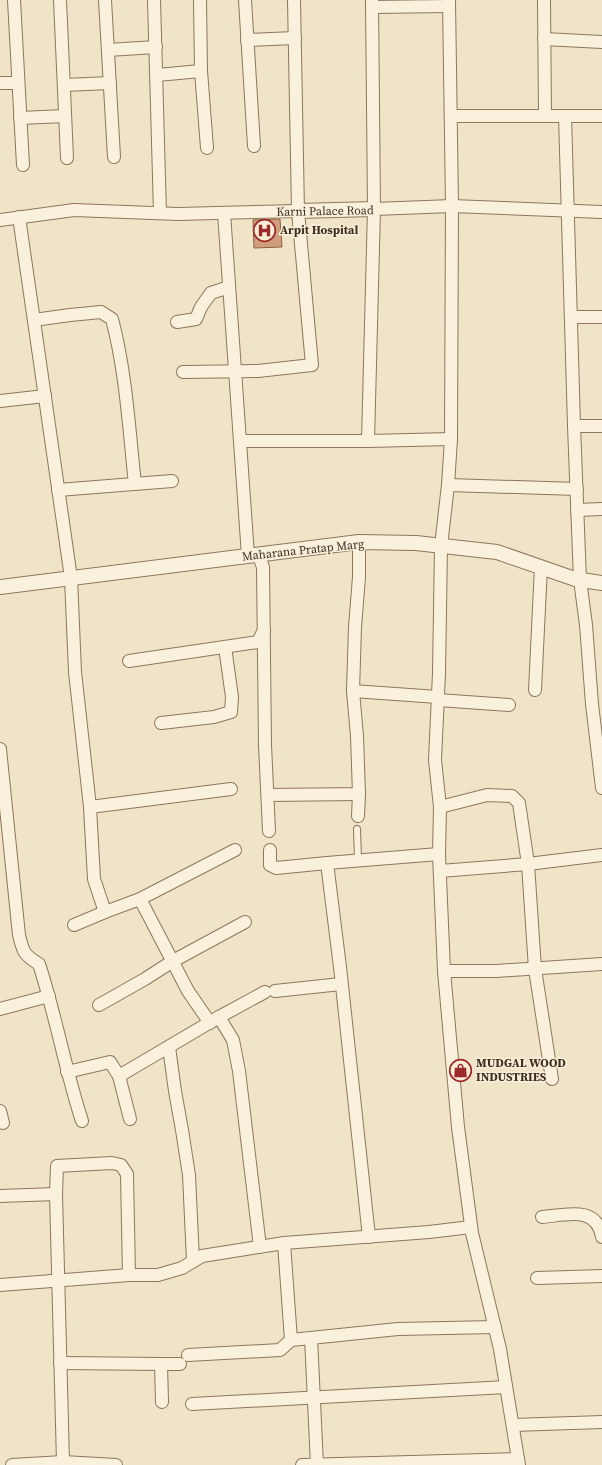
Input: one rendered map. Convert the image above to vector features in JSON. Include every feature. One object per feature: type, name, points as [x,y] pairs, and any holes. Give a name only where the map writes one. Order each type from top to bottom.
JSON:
[{"type":"street","points":[[14,0],[23,165]]},
{"type":"street","points":[[60,0],[67,158]]},
{"type":"street","points":[[105,0],[114,157]]},
{"type":"street","points":[[154,0],[160,213]]},
{"type":"street","points":[[200,0],[201,71],[207,148]]},
{"type":"street","points":[[245,0],[254,146]]},
{"type":"street","points":[[183,372],[258,371],[312,365],[298,211],[294,0]]},
{"type":"street","points":[[544,0],[545,116]]},
{"type":"street","points":[[302,1465],[518,1462],[500,1348],[471,1227],[458,1127],[444,972],[439,854],[440,807],[435,760],[438,698],[441,546],[448,486],[451,439],[452,206],[449,3],[372,3],[374,209],[368,441]]},
{"type":"street","points":[[247,40],[295,38]]},
{"type":"street","points":[[544,38],[602,42]]},
{"type":"street","points":[[108,50],[156,47]]},
{"type":"street","points":[[156,75],[201,71]]},
{"type":"street","points":[[0,83],[18,83]]},
{"type":"street","points":[[64,85],[110,83]]},
{"type":"street","points":[[20,118],[65,116]]},
{"type":"street","points":[[451,116],[602,116]]},
{"type":"street","points":[[565,116],[580,580],[586,625],[592,704],[602,788]]},
{"type":"street","name":"Karni Palace Road","points":[[0,220],[74,210],[160,213],[224,213],[452,206],[602,212]]},
{"type":"street","points":[[224,213],[240,441],[253,555],[263,567],[265,745],[269,831]]},
{"type":"street","points":[[19,217],[71,578],[75,672],[90,807],[94,879],[105,912]]},
{"type":"street","points":[[177,322],[196,319],[201,307],[212,293],[229,287]]},
{"type":"street","points":[[34,320],[101,312],[112,318],[122,371],[135,484]]},
{"type":"street","points":[[571,317],[602,317]]},
{"type":"street","points":[[0,401],[45,396]]},
{"type":"street","points":[[574,426],[602,426]]},
{"type":"street","points":[[240,441],[368,441],[451,439]]},
{"type":"street","points":[[58,490],[172,481]]},
{"type":"street","points":[[448,486],[577,489]]},
{"type":"street","points":[[577,510],[602,509]]},
{"type":"street","points":[[358,816],[359,794],[354,691],[359,542]]},
{"type":"street","name":"Maharana Pratap Marg","points":[[0,587],[359,542],[416,543],[497,552],[580,580],[602,582]]},
{"type":"street","points":[[536,690],[541,567]]},
{"type":"street","points":[[129,661],[258,642],[264,630]]},
{"type":"street","points":[[161,723],[214,717],[231,712],[232,697],[225,647]]},
{"type":"street","points":[[354,691],[509,705]]},
{"type":"street","points":[[0,749],[19,935],[22,947],[28,957],[39,964],[49,996],[67,1072],[82,1121]]},
{"type":"street","points":[[90,807],[231,789]]},
{"type":"street","points":[[268,795],[359,794]]},
{"type":"street","points":[[440,807],[487,795],[512,796],[520,803],[528,864],[535,969],[552,1079]]},
{"type":"street","points":[[74,925],[140,899],[235,850]]},
{"type":"street","points":[[270,850],[270,864],[276,868],[358,859],[439,854]]},
{"type":"street","points":[[440,871],[528,864],[602,855]]},
{"type":"street","points":[[327,863],[369,1237]]},
{"type":"street","points":[[140,899],[188,991],[233,1040],[239,1071],[260,1247]]},
{"type":"street","points":[[98,1005],[145,979],[172,961],[245,922]]},
{"type":"street","points":[[444,972],[496,971],[602,964]]},
{"type":"street","points":[[120,1076],[215,1020],[270,991],[341,984]]},
{"type":"street","points":[[0,1009],[49,996]]},
{"type":"street","points":[[169,1047],[189,1176],[193,1261]]},
{"type":"street","points":[[67,1072],[110,1062],[120,1076],[130,1119]]},
{"type":"street","points":[[0,1111],[4,1123]]},
{"type":"street","points":[[63,1462],[56,1194],[57,1166],[112,1163],[121,1165],[127,1174],[129,1275]]},
{"type":"street","points":[[0,1196],[56,1194]]},
{"type":"street","points":[[542,1217],[583,1214],[593,1218],[601,1230],[602,1237]]},
{"type":"street","points":[[0,1285],[129,1275],[158,1275],[182,1268],[202,1256],[284,1243],[369,1237],[471,1227]]},
{"type":"street","points":[[284,1243],[291,1340]]},
{"type":"street","points":[[536,1278],[602,1276]]},
{"type":"street","points":[[60,1363],[161,1364],[184,1360],[280,1350],[291,1340],[398,1329],[495,1327]]},
{"type":"street","points":[[311,1338],[317,1465]]},
{"type":"street","points":[[161,1364],[162,1402]]},
{"type":"street","points":[[192,1404],[314,1396],[506,1387]]},
{"type":"street","points":[[512,1424],[602,1422]]},
{"type":"street","points":[[12,1465],[63,1462],[116,1465]]},
{"type":"lane","points":[[357,829],[358,859]]},
{"type":"building","points":[[280,219],[282,247],[254,248],[253,220]]},
{"type":"place","name":"Arpit Hospital","points":[[265,230]]},
{"type":"place","name":"MUDGAL WOOD INDUSTRIES","points":[[461,1070]]}]
